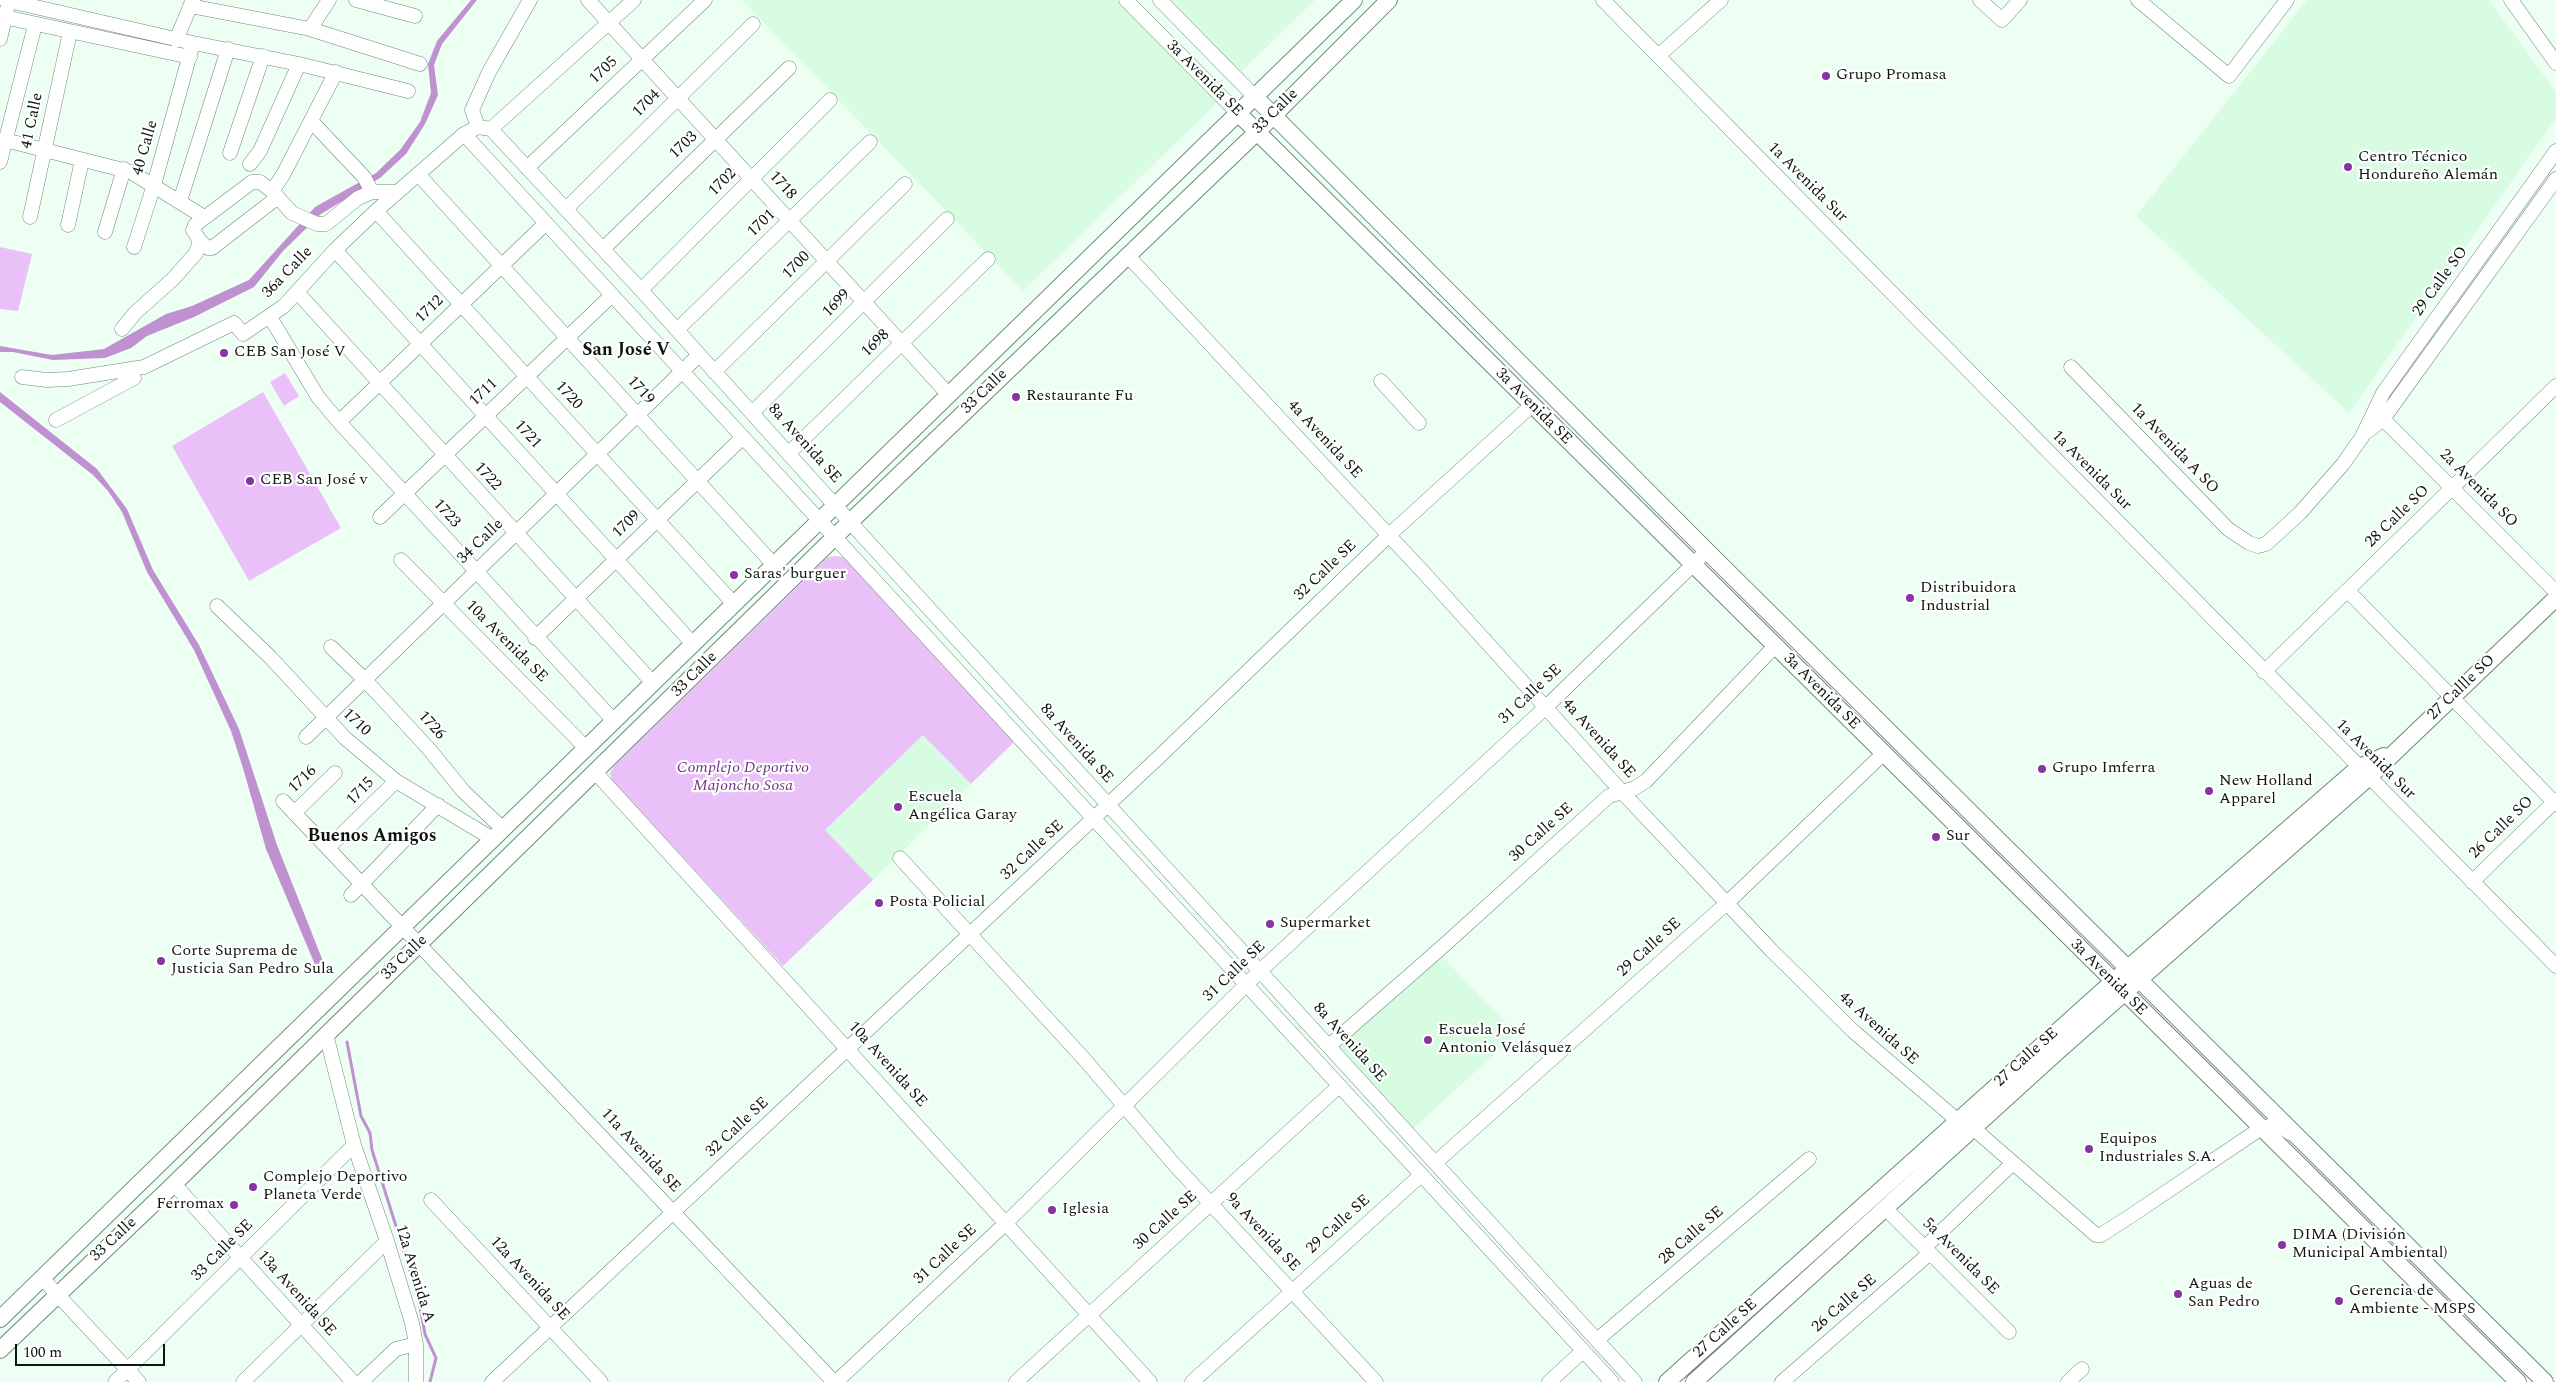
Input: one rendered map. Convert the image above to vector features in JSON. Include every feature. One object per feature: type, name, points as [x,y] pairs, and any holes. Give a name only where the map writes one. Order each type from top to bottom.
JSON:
[{"type":"main road","name":"33 Calle","points":[[0,1319],[1354,0]]},
{"type":"main road","name":"33 Calle","points":[[0,1350],[174,1184],[596,773],[850,522],[1256,132],[1389,0]]},
{"type":"main road","name":"3a Avenida SE","points":[[1255,97],[1707,551],[2540,1380]]},
{"type":"main road","name":"3a Avenida SE","points":[[1238,113],[2260,1129],[2518,1382]]},
{"type":"main road","name":"27 Callle SO","points":[[2397,750],[2556,598]]},
{"type":"main road","name":"27 Calle SE","points":[[1667,1382],[2127,969],[2363,773],[2397,750]]},
{"type":"main road","name":"27 Calle SE","points":[[1694,1382],[1973,1128],[2139,981],[2363,773]]},
{"type":"street","points":[[0,39],[7,0],[176,40],[192,50]]},
{"type":"street","points":[[310,30],[330,0]]},
{"type":"street","points":[[356,0],[416,16]]},
{"type":"street","points":[[484,128],[472,110],[489,72],[530,0]]},
{"type":"street","name":"1718","points":[[588,0],[949,395]]},
{"type":"street","name":"36a Calle","points":[[22,377],[47,380],[68,379],[144,367],[234,323],[243,334],[270,317],[376,211],[464,134],[484,128],[634,0]]},
{"type":"street","name":"1705","points":[[527,168],[705,0]]},
{"type":"street","name":"3a Avenida SE","points":[[1126,0],[1238,113]]},
{"type":"street","name":"3a Avenida SE","points":[[1160,0],[1255,97]]},
{"type":"street","name":"1a Avenida Sur","points":[[1602,0],[2363,773],[2556,966]]},
{"type":"street","points":[[1658,56],[1721,0]]},
{"type":"street","points":[[1980,0],[2002,20],[2020,0]]},
{"type":"street","points":[[2138,0],[2228,76],[2287,0]]},
{"type":"street","points":[[2511,0],[2556,63]]},
{"type":"street","points":[[176,40],[191,3],[310,30],[420,64]]},
{"type":"street","points":[[3,17],[70,32],[192,50],[228,49],[336,72],[408,91]]},
{"type":"street","points":[[0,162],[35,24]]},
{"type":"street","name":"1704","points":[[566,209],[753,24]]},
{"type":"street","name":"41 Calle","points":[[30,218],[70,32]]},
{"type":"street","points":[[180,202],[228,49]]},
{"type":"street","name":"40 Calle","points":[[134,247],[154,185],[192,50]]},
{"type":"street","points":[[230,153],[263,56]]},
{"type":"street","points":[[250,164],[260,151],[299,64]]},
{"type":"street","name":"1703","points":[[603,249],[789,68]]},
{"type":"street","points":[[336,72],[275,194],[212,248],[208,248],[200,241],[193,230],[204,217],[252,182],[260,182],[275,194],[292,213],[311,222],[326,224],[358,198],[369,186]]},
{"type":"street","name":"1702","points":[[641,290],[830,100]]},
{"type":"street","points":[[311,121],[369,186],[398,192]]},
{"type":"street","name":"8a Avenida SE","points":[[484,128],[527,168],[641,290],[835,506],[1636,1382]]},
{"type":"street","points":[[464,134],[1612,1382]]},
{"type":"street","points":[[5,140],[124,169],[154,185],[204,217]]},
{"type":"street","name":"1701","points":[[677,330],[870,142]]},
{"type":"street","name":"29 Calle SO","points":[[2379,415],[2383,393],[2556,151]]},
{"type":"street","points":[[68,225],[82,160]]},
{"type":"street","points":[[105,232],[124,169]]},
{"type":"street","name":"1719","points":[[418,174],[774,566]]},
{"type":"street","name":"29 Calle SO","points":[[2258,546],[2266,544],[2300,514],[2343,464],[2379,415],[2470,302],[2556,179]]},
{"type":"street","name":"1700","points":[[714,372],[904,184]]},
{"type":"street","name":"1720","points":[[376,211],[734,604]]},
{"type":"street","name":"1699","points":[[752,413],[947,219]]},
{"type":"street","name":"1712","points":[[339,422],[546,223]]},
{"type":"street","points":[[122,330],[135,313],[173,279],[196,253],[200,241]]},
{"type":"street","name":"1721","points":[[335,250],[693,644]]},
{"type":"street","name":"4a Avenida SE","points":[[1127,255],[1389,535],[1622,792],[1777,957],[1853,1031],[1957,1120]]},
{"type":"street","name":"1698","points":[[789,453],[988,259]]},
{"type":"street","points":[[2479,259],[2494,268]]},
{"type":"street","name":"1722","points":[[297,292],[652,683]]},
{"type":"street","points":[[2456,292],[2470,302]]},
{"type":"street","name":"1711","points":[[380,517],[612,294]]},
{"type":"street","name":"1723","points":[[270,317],[318,397],[339,422],[535,638],[614,721]]},
{"type":"street","name":"34 Calle","points":[[306,738],[699,355]]},
{"type":"street","name":"1a Avenida A SO","points":[[2071,367],[2228,530],[2258,546]]},
{"type":"street","points":[[56,420],[134,378],[130,369]]},
{"type":"street","points":[[1381,381],[1419,423]]},
{"type":"street","name":"28 Calle SO","points":[[2264,672],[2556,386]]},
{"type":"street","name":"32 Calle SE","points":[[492,1382],[1108,805],[1389,535],[1532,405]]},
{"type":"street","name":"2a Avenida SO","points":[[2379,415],[2556,592]]},
{"type":"street","name":"1709","points":[[535,638],[743,437]]},
{"type":"street","name":"31 Calle SE","points":[[835,1382],[1006,1223],[1260,971],[1546,706],[1707,551]]},
{"type":"street","name":"10a Avenida SE","points":[[401,560],[586,748]]},
{"type":"street","points":[[2348,591],[2555,802]]},
{"type":"street","name":"1710","points":[[217,606],[271,658],[345,738],[396,781],[438,805],[498,834]]},
{"type":"street","name":"30 Calle SE","points":[[1329,1046],[1609,796],[1646,780],[1775,646]]},
{"type":"street","name":"1726","points":[[331,647],[365,680],[429,749],[498,834]]},
{"type":"street","name":"29 Calle SE","points":[[1435,1163],[1727,903],[1883,754]]},
{"type":"street","name":"1716","points":[[294,813],[336,773]]},
{"type":"street","name":"10a Avenida SE","points":[[596,773],[1150,1382]]},
{"type":"street","name":"1715","points":[[328,848],[396,781]]},
{"type":"street","name":"11a Avenida SE","points":[[283,802],[420,943],[835,1382]]},
{"type":"street","name":"26 Calle SO","points":[[2472,882],[2555,802]]},
{"type":"street","points":[[351,895],[438,805]]},
{"type":"street","points":[[900,858],[970,934]]},
{"type":"street","name":"9a Avenida SE","points":[[970,934],[1085,1060],[1211,1205],[1376,1382]]},
{"type":"street","name":"12a Avenida A","points":[[326,1034],[354,1145],[387,1241],[416,1344],[416,1382]]},
{"type":"street","name":"30 Calle SE","points":[[1016,1382],[1339,1086]]},
{"type":"street","points":[[1973,1128],[2092,1233],[2101,1235],[2260,1129],[2276,1124],[2294,1135]]},
{"type":"street","name":"33 Calle SE","points":[[115,1382],[354,1145]]},
{"type":"street","name":"28 Calle SE","points":[[1597,1340],[1809,1159]]},
{"type":"street","name":"26 Calle SE","points":[[1782,1382],[1927,1250],[2012,1164]]},
{"type":"street","name":"29 Calle SE","points":[[1192,1382],[1421,1175]]},
{"type":"street","name":"13a Avenida SE","points":[[174,1184],[353,1382]]},
{"type":"street","name":"12a Avenida SE","points":[[431,1200],[601,1382]]},
{"type":"street","name":"5a Avenida SE","points":[[1885,1208],[2009,1332]]},
{"type":"street","points":[[243,1382],[387,1241]]},
{"type":"street","points":[[42,1278],[139,1382]]},
{"type":"street","points":[[361,1382],[396,1350],[416,1344]]},
{"type":"street","points":[[1548,1382],[1583,1351]]},
{"type":"street","points":[[2068,1382],[2082,1369]]},
{"type":"shaded area","points":[[471,0],[477,0],[442,44],[434,65],[438,95],[425,124],[406,154],[380,178],[321,214],[283,251],[254,287],[194,317],[147,336],[131,348],[105,358],[53,360],[13,352],[0,352],[0,346],[52,355],[104,349],[166,314],[192,306],[249,280],[315,207],[376,173],[400,150],[420,122],[431,93],[428,64],[437,41]]},
{"type":"shaded area","points":[[742,0],[1116,0],[1217,103],[1023,291]]},
{"type":"shaded area","points":[[1172,0],[1315,0],[1241,72]]},
{"type":"shaded area","name":"Centro Técnico Hondureño Alemán","points":[[2307,0],[2489,0],[2556,92],[2556,118],[2349,413],[2136,216]]},
{"type":"shaded area","points":[[0,392],[97,469],[127,509],[153,570],[199,645],[239,729],[277,845],[326,969],[323,975],[319,974],[266,849],[231,731],[194,650],[147,572],[122,512],[108,491],[93,475],[0,402]]},
{"type":"shaded area","name":"Escuela Angélica Garay","points":[[923,734],[971,784],[873,880],[825,830]]},
{"type":"shaded area","name":"Escuela José Antonio Velásquez","points":[[1441,955],[1516,1034],[1413,1129],[1339,1046]]},
{"type":"green space","points":[[0,247],[32,254],[18,311],[0,309]]},
{"type":"green space","points":[[285,373],[299,396],[284,406],[270,382]]},
{"type":"green space","points":[[263,392],[341,528],[249,581],[172,446]]},
{"type":"green space","name":"Complejo Deportivo Majoncho Sosa","points":[[836,556],[848,561],[1014,742],[971,784],[923,735],[825,830],[873,880],[783,966],[612,780],[610,773],[614,766],[828,557]]},
{"type":"waterway","points":[[347,1042],[361,1116],[370,1133],[372,1150],[418,1296],[425,1334],[436,1358],[430,1382]]},
{"type":"place","name":"Grupo Promasa","points":[[1826,76]]},
{"type":"place","name":"Centro Técnico Hondureño Alemán","points":[[2348,167]]},
{"type":"place","name":"CEB San José V","points":[[224,353]]},
{"type":"place","name":"Restaurante Fu","points":[[1016,397]]},
{"type":"place","name":"CEB San José v","points":[[250,481]]},
{"type":"place","name":"Saras' burguer","points":[[734,575]]},
{"type":"place","name":"Distribuidora Industrial","points":[[1910,598]]},
{"type":"place","name":"Grupo Imferra","points":[[2042,769]]},
{"type":"place","name":"New Holland Apparel","points":[[2209,791]]},
{"type":"place","name":"Escuela Angélica Garay","points":[[898,807]]},
{"type":"place","name":"Sur","points":[[1936,837]]},
{"type":"place","name":"Posta Policial","points":[[879,903]]},
{"type":"place","name":"Supermarket","points":[[1270,924]]},
{"type":"place","name":"Corte Suprema de Justicia San Pedro Sula","points":[[161,961]]},
{"type":"place","name":"Escuela José Antonio Velásquez","points":[[1428,1040]]},
{"type":"place","name":"Equipos Industriales S.A.","points":[[2089,1149]]},
{"type":"place","name":"Complejo Deportivo Planeta Verde","points":[[253,1187]]},
{"type":"place","name":"Ferromax","points":[[234,1205]]},
{"type":"place","name":"Iglesia","points":[[1052,1210]]},
{"type":"place","name":"DIMA (División Municipal Ambiental)","points":[[2282,1245]]},
{"type":"place","name":"Aguas de San Pedro","points":[[2178,1294]]},
{"type":"place","name":"Gerencia de Ambiente - MSPS","points":[[2339,1301]]},
{"type":"district","name":"San José V","points":[[626,351]]},
{"type":"district","name":"Buenos Amigos","points":[[372,837]]}]
